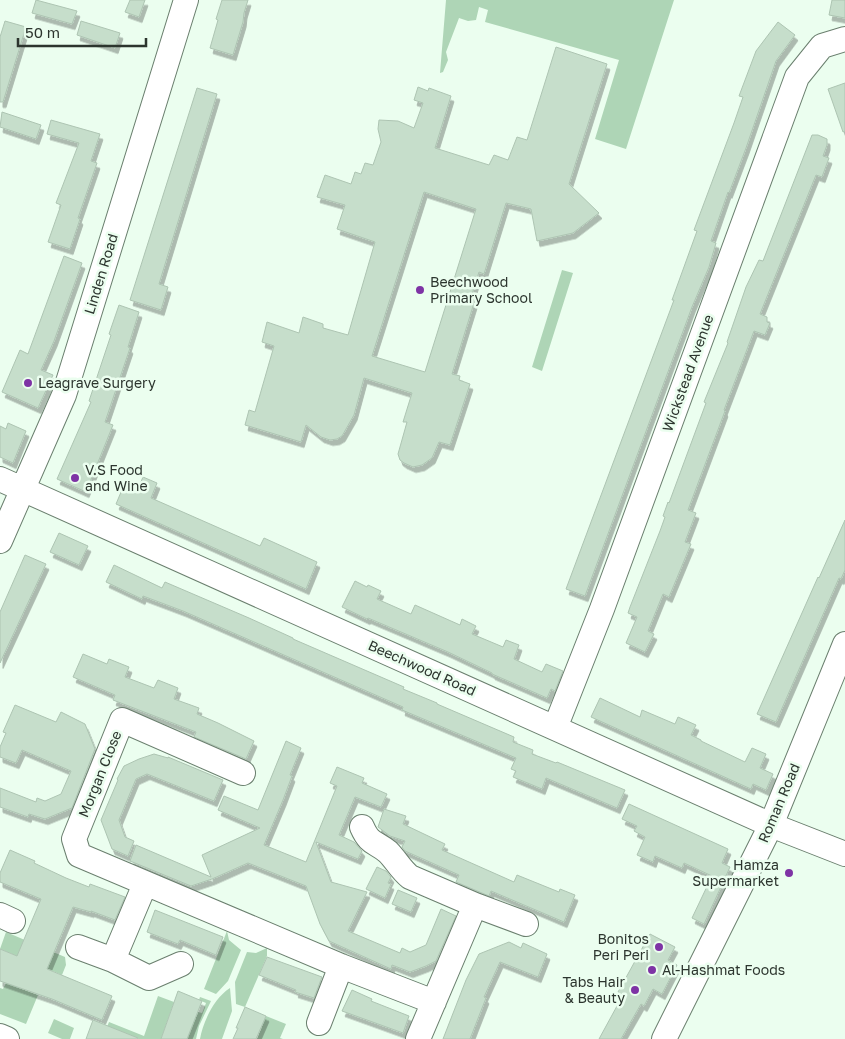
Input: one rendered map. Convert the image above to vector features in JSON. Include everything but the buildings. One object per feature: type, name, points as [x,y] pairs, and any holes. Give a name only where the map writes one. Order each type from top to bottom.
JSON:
[{"type":"street","name":"Linden Road","points":[[0,541],[64,395],[186,0]]},
{"type":"street","name":"Wickstead Avenue","points":[[555,728],[602,609],[797,77],[822,46],[845,39]]},
{"type":"street","name":"Beechwood Road","points":[[0,479],[771,825],[845,854]]},
{"type":"street","name":"Roman Road","points":[[664,1039],[771,825],[845,644]]},
{"type":"street","name":"Morgan Close","points":[[243,774],[122,720],[74,839],[79,855],[253,927],[341,966],[434,1002]]},
{"type":"street","points":[[362,827],[367,838],[387,852],[410,877],[475,905],[526,924]]},
{"type":"street","points":[[113,960],[146,884]]},
{"type":"street","points":[[418,1039],[475,905]]},
{"type":"street","points":[[78,947],[113,960],[149,978],[181,964]]},
{"type":"street","points":[[319,1023],[341,966]]},
{"type":"street","points":[[0,1036],[7,1039]]},
{"type":"green space","points":[[446,0],[674,0],[626,149],[595,139],[619,60],[485,22],[488,10],[479,7],[476,20],[468,21],[459,18],[446,52],[448,60],[443,72],[440,73]]},
{"type":"green space","points":[[562,270],[573,273],[542,371],[532,367]]},
{"type":"green space","points":[[227,931],[229,940],[241,950],[228,981],[216,994],[204,989]]},
{"type":"green space","points":[[6,932],[65,957],[66,965],[62,975],[0,949]]},
{"type":"green space","points":[[267,948],[267,956],[245,1007],[236,1004],[235,982],[247,952],[256,953]]},
{"type":"green space","points":[[6,983],[38,995],[26,1024],[0,1014],[0,988],[3,989]]},
{"type":"green space","points":[[230,988],[232,1011],[222,1039],[200,1039],[214,1004]]},
{"type":"green space","points":[[158,996],[174,1002],[161,1039],[139,1039],[114,1029],[102,1039],[109,1022],[144,1036]]},
{"type":"green space","points":[[200,997],[211,1001],[199,1026],[196,1039],[187,1039],[198,1012],[202,1013],[206,1003],[199,1000]]},
{"type":"green space","points":[[266,1016],[286,1024],[280,1038],[283,1039],[257,1039]]},
{"type":"green space","points":[[54,1019],[74,1028],[70,1039],[62,1039],[48,1033]]},
{"type":"place","name":"Beechwood Primary School","points":[[420,290]]},
{"type":"place","name":"Leagrave Surgery","points":[[28,383]]},
{"type":"place","name":"V.S Food and Wine","points":[[75,478]]},
{"type":"place","name":"Hamza Supermarket","points":[[789,873]]},
{"type":"place","name":"Bonitos Peri Peri","points":[[659,947]]},
{"type":"place","name":"Al-Hashmat Foods","points":[[652,970]]},
{"type":"place","name":"Tabs Hair & Beauty","points":[[635,990]]}]
